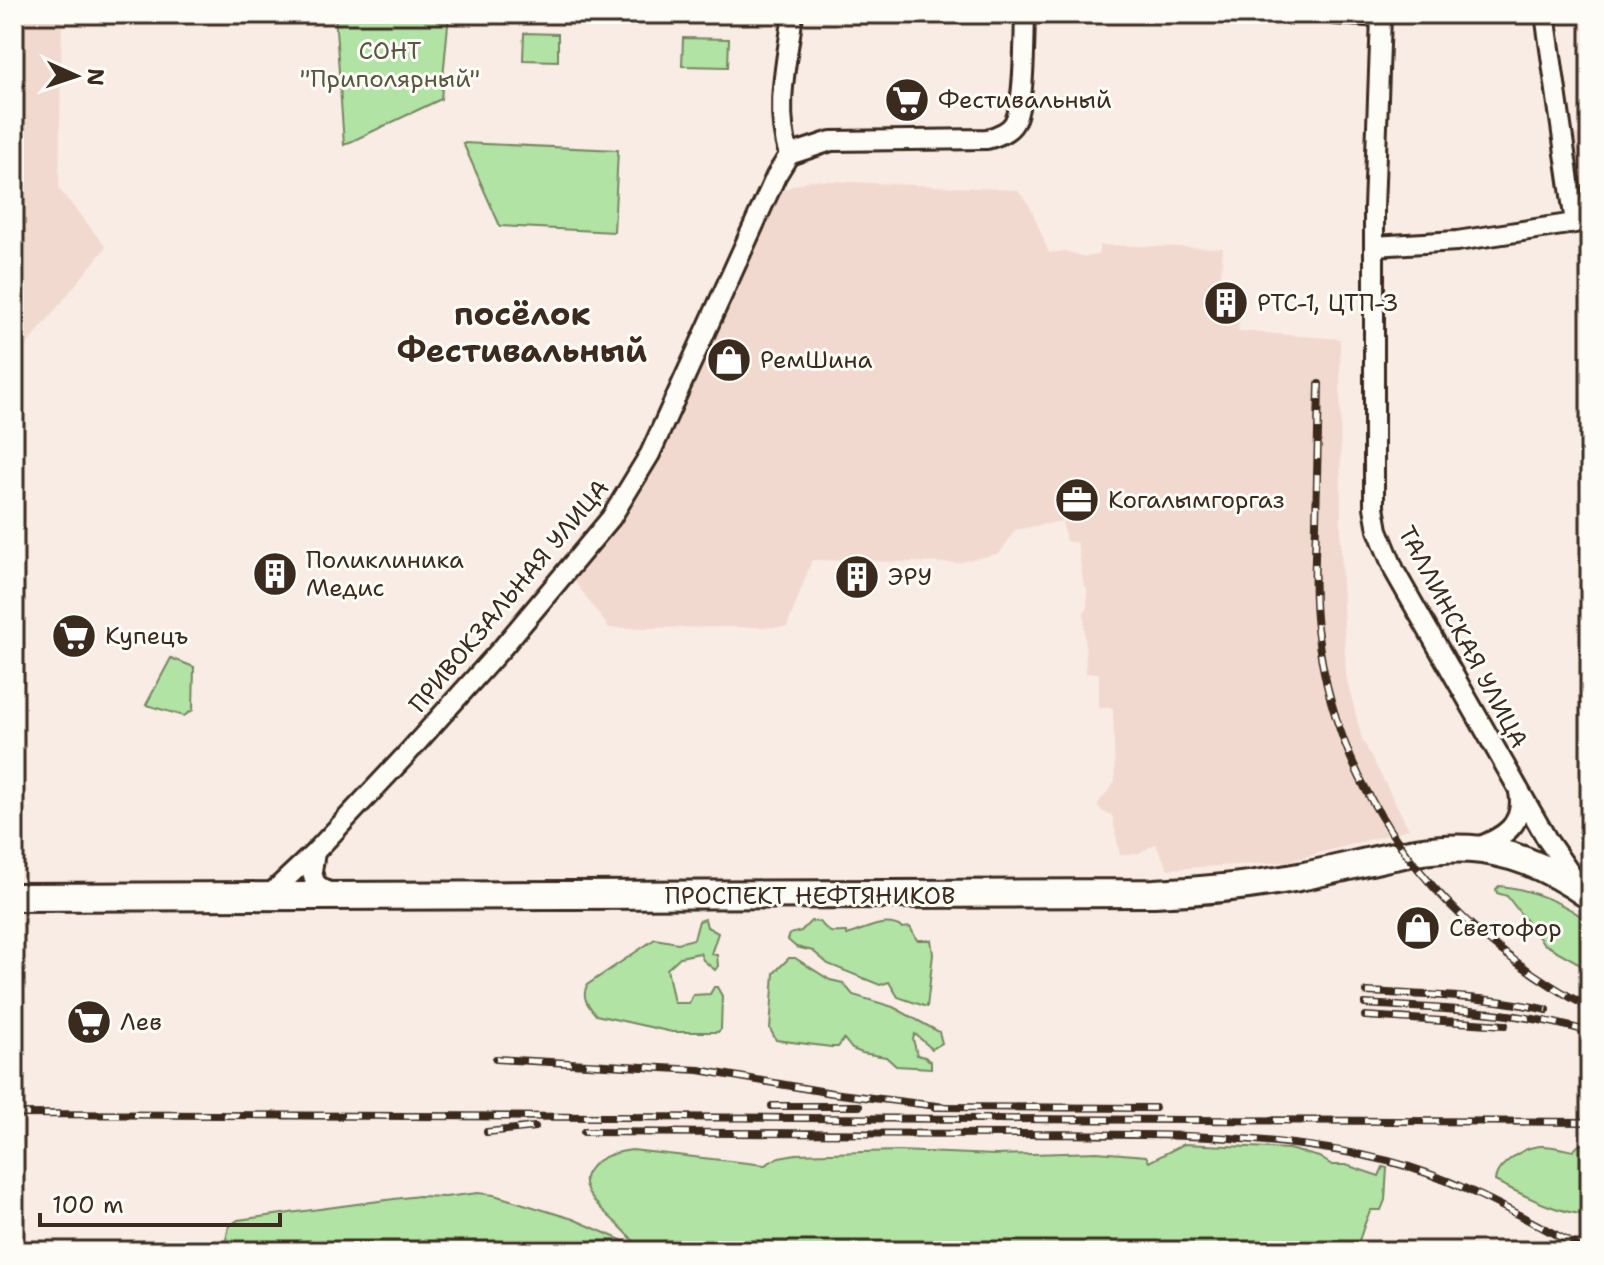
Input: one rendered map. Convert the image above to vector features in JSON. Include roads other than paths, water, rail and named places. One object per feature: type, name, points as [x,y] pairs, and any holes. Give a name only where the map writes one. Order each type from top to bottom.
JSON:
[{"type":"main road","name":"ПРОСПЕКТ НЕФТЯНИКОВ","points":[[14,897],[1039,896],[1178,892],[1257,885],[1422,850],[1475,848],[1529,861],[1587,894]]},
{"type":"street","points":[[793,14],[781,110],[782,134],[789,155],[831,141],[987,139],[1008,130],[1014,124],[1020,101],[1025,14]]},
{"type":"street","name":"ТАЛЛИНСКАЯ УЛИЦА","points":[[1335,14],[1381,17],[1374,246],[1374,482],[1378,530],[1395,572],[1518,789],[1548,841],[1587,894]]},
{"type":"street","points":[[1374,246],[1457,241],[1575,223],[1545,14]]},
{"type":"street","name":"ПРИВОКЗАЛЬНАЯ УЛИЦА","points":[[267,897],[315,852],[503,647],[611,518],[650,454],[776,176],[789,155]]},
{"type":"street","points":[[1475,848],[1495,841],[1511,829],[1520,811],[1518,789]]},
{"type":"street","points":[[315,852],[312,871],[315,883],[334,897]]},
{"type":"railway","points":[[1319,384],[1316,615],[1328,690],[1347,748],[1373,802],[1405,852],[1444,898],[1488,939],[1537,976],[1590,1008]]},
{"type":"railway","points":[[1367,992],[1480,999],[1547,1010]]},
{"type":"railway","points":[[1365,1004],[1507,1015],[1590,1032]]},
{"type":"railway","points":[[1365,1016],[1505,1025]]},
{"type":"railway","points":[[496,1059],[699,1070],[832,1093],[945,1107]]},
{"type":"railway","points":[[772,1106],[859,1106]]},
{"type":"railway","points":[[935,1107],[1155,1108]]},
{"type":"railway","points":[[14,1114],[1590,1122]]},
{"type":"railway","points":[[487,1132],[535,1127]]},
{"type":"railway","points":[[584,1132],[1159,1135],[1297,1144],[1388,1161],[1440,1178],[1490,1200],[1587,1251]]},
{"type":"place","name":"Фестивальный","points":[[907,100]]},
{"type":"place","name":"РТС-1, ЦТП-3","points":[[1226,303]]},
{"type":"place","name":"РемШина","points":[[729,360]]},
{"type":"place","name":"Когалымгоргаз","points":[[1077,500]]},
{"type":"place","name":"Поликлиника Медис","points":[[275,574]]},
{"type":"place","name":"ЭРУ","points":[[857,577]]},
{"type":"place","name":"Купецъ","points":[[74,636]]},
{"type":"place","name":"Светофор","points":[[1418,928]]},
{"type":"place","name":"Лев","points":[[89,1022]]},
{"type":"district","name":"посёлок Фестивальный","points":[[522,332]]},
{"type":"park label","name":"СОНТ \"Приполярный\"","points":[[390,65]]}]
